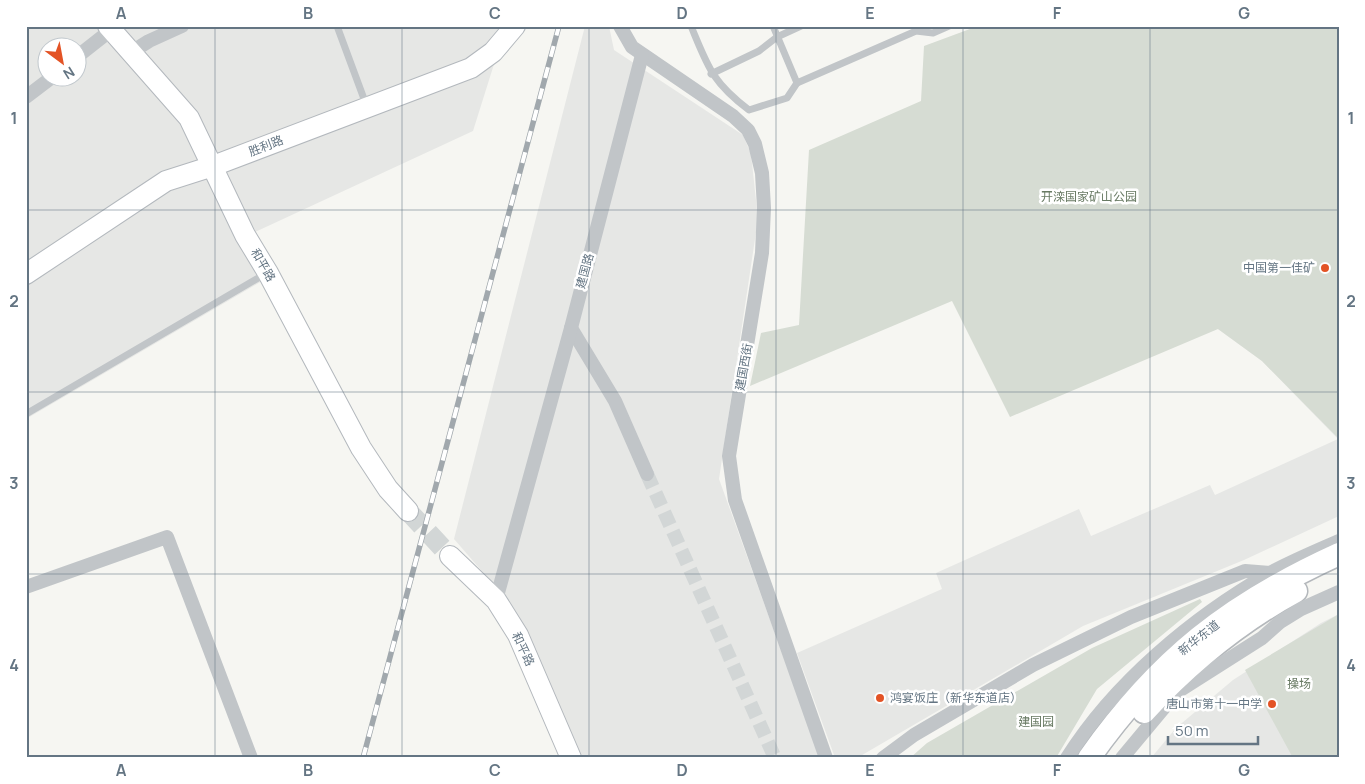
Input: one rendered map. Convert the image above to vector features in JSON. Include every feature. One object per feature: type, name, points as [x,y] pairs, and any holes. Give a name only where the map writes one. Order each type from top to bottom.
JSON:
[{"type":"main road","name":"新华东道","points":[[1089,758],[1109,730],[1170,661],[1279,576],[1339,554]]},
{"type":"main road","name":"新华东道","points":[[1108,758],[1129,728],[1157,698],[1216,643],[1263,611],[1339,571]]},
{"type":"street","points":[[130,53],[149,41],[182,26]]},
{"type":"street","name":"建国西街","points":[[620,26],[632,47],[733,116],[748,130],[755,144],[762,173],[762,253],[729,456],[735,500],[826,758]]},
{"type":"street","points":[[88,47],[110,28]]},
{"type":"street","name":"和平路","points":[[110,28],[130,53],[190,118],[245,235],[268,272],[361,448],[388,488],[408,512]]},
{"type":"street","name":"胜利路","points":[[26,274],[166,181],[213,166],[471,68],[493,52],[513,29]]},
{"type":"street","name":"建国路","points":[[496,600],[571,328],[642,55]]},
{"type":"street","points":[[26,97],[38,88]]},
{"type":"street","points":[[571,328],[615,401],[647,474]]},
{"type":"street","points":[[26,588],[166,537],[251,758]]},
{"type":"street","points":[[1066,758],[1083,732],[1106,706],[1174,640],[1211,611],[1279,576],[1339,541]]},
{"type":"street","name":"和平路","points":[[450,556],[496,600],[518,635],[571,758]]},
{"type":"street","points":[[883,758],[914,735],[1033,665],[1104,629],[1245,571],[1279,576]]},
{"type":"street","points":[[1122,758],[1178,692],[1262,638],[1280,622],[1301,609],[1339,592]]},
{"type":"lane","points":[[337,26],[367,108]]},
{"type":"lane","points":[[691,26],[711,74],[728,94],[749,110],[787,98],[798,83],[916,31],[933,33],[950,26]]},
{"type":"lane","points":[[773,26],[798,83]]},
{"type":"lane","points":[[711,74],[759,51],[778,37],[801,26]]},
{"type":"lane","points":[[26,414],[268,272]]},
{"type":"shaded area","points":[[26,26],[506,26],[473,131],[240,239],[262,281],[26,419]]},
{"type":"shaded area","points":[[585,26],[609,26],[614,50],[743,135],[751,154],[758,219],[719,479],[820,758],[578,758],[501,593],[454,539]]},
{"type":"shaded area","points":[[1218,329],[1339,336],[1339,516],[1244,560],[1083,626],[857,758],[840,758],[834,755],[797,653],[942,589],[936,573],[1079,509],[1091,536],[1210,485],[1215,495],[1338,439],[1262,361]]},
{"type":"shaded area","name":"唐山市第十一中学","points":[[1339,614],[1339,758],[1151,758],[1176,728],[1233,680],[1321,623]]},
{"type":"green space","name":"开滦国家矿山公园","points":[[978,26],[1339,26],[1339,439],[1262,361],[1218,329],[1010,417],[952,301],[750,386],[761,333],[799,325],[809,150],[921,101],[924,46]]},
{"type":"green space","name":"建国园","points":[[1200,599],[1202,602],[1097,689],[1056,758],[910,758],[927,743],[1092,648]]},
{"type":"green space","name":"操场","points":[[1339,614],[1339,758],[1293,758],[1245,670]]},
{"type":"tunnel","points":[[647,474],[775,758]]},
{"type":"tunnel","points":[[408,511],[450,556]]},
{"type":"railway","points":[[363,758],[559,26]]},
{"type":"place","name":"中国第一佳矿","points":[[1325,268]]},
{"type":"place","name":"鸿宴饭庄（新华东道店）","points":[[880,698]]},
{"type":"place","name":"唐山市第十一中学","points":[[1272,704]]}]
